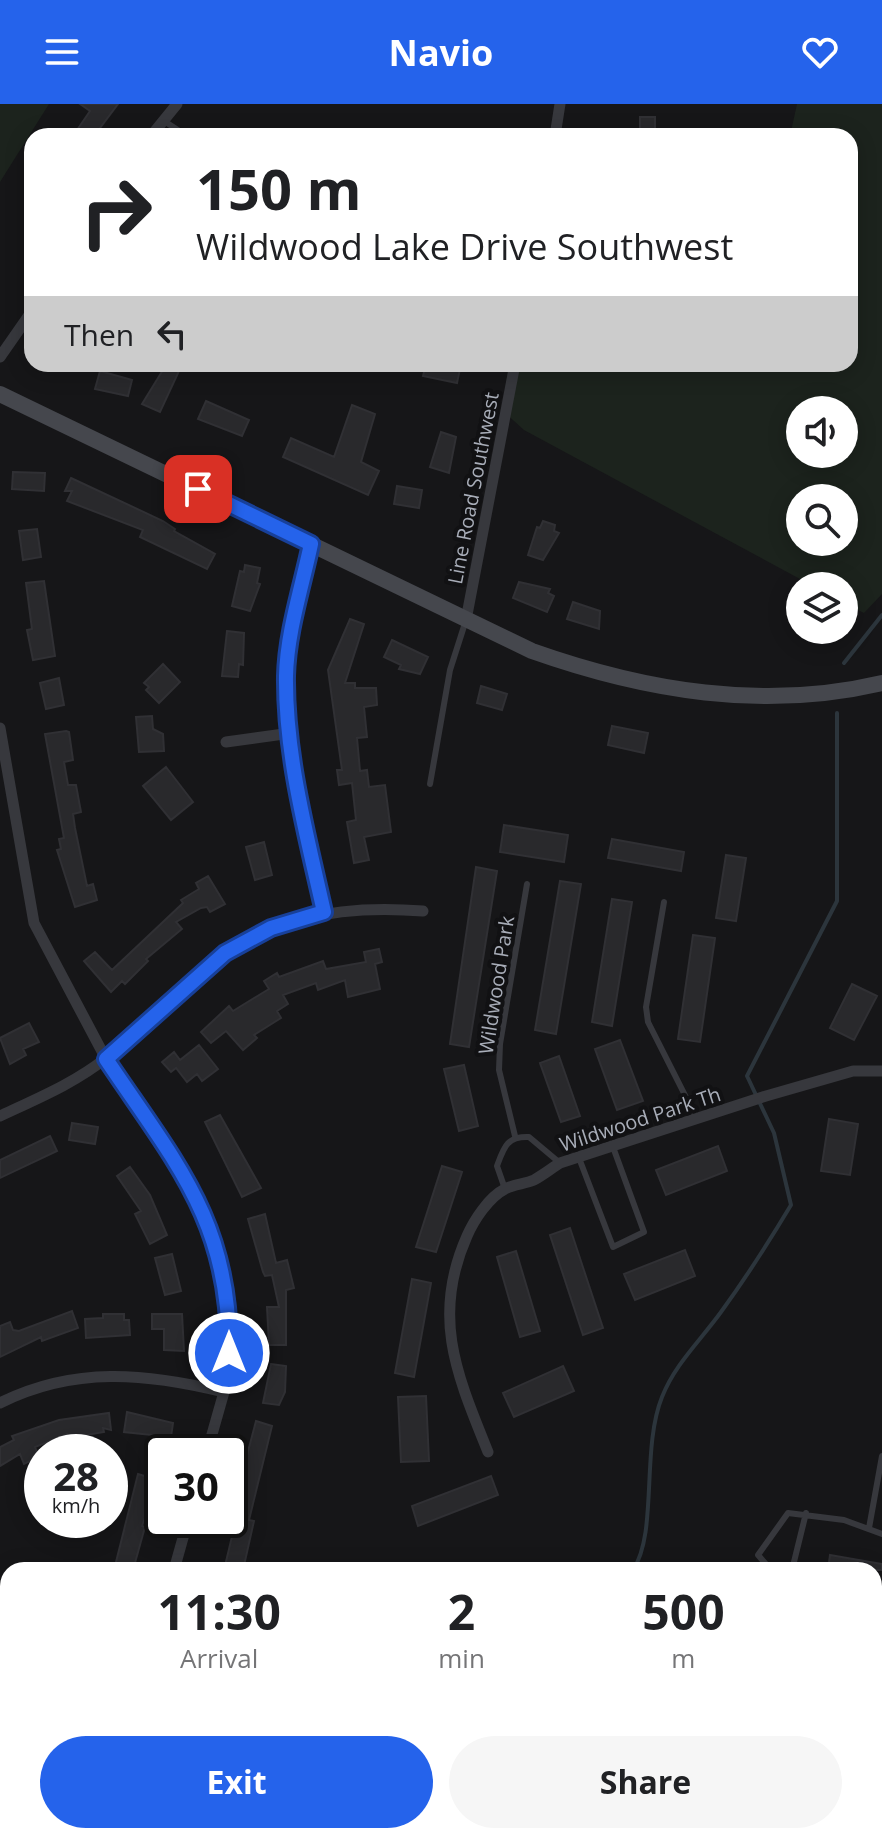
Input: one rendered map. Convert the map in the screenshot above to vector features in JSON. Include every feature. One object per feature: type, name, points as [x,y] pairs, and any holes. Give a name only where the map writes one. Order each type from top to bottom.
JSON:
[{"type":"street","points":[[158,128],[177,104]]},
{"type":"street","points":[[556,128],[560,104]]},
{"type":"street","points":[[0,357],[24,322]]},
{"type":"street","name":"Line Road Southwest","points":[[466,620],[513,372]]},
{"type":"street","points":[[0,394],[466,620],[532,651],[596,674],[658,688],[721,695],[792,695],[882,683]]},
{"type":"street","points":[[311,544],[286,677],[300,801],[324,912]]},
{"type":"street","points":[[0,728],[34,923],[106,1059],[190,1185],[215,1238],[230,1314],[224,1392],[212,1434]]},
{"type":"street","points":[[226,742],[291,733]]},
{"type":"street","points":[[0,1116],[106,1059],[225,953],[271,928],[324,912],[371,907],[423,911]]},
{"type":"street","name":"Wildwood Park Th","points":[[488,1452],[456,1371],[448,1302],[454,1265],[470,1229],[490,1201],[505,1189],[534,1180],[560,1163],[853,1071],[882,1071]]},
{"type":"street","points":[[0,1403],[57,1381],[96,1375],[168,1378],[224,1392]]},
{"type":"street","points":[[176,1562],[183,1538]]},
{"type":"lane","points":[[164,121],[175,128]]},
{"type":"lane","points":[[430,784],[450,670],[466,620]]},
{"type":"lane","name":"Wildwood Park","points":[[515,1136],[499,1070],[500,1044],[527,884]]},
{"type":"lane","points":[[664,902],[646,1007],[648,1022],[697,1119]]},
{"type":"lane","points":[[505,1189],[497,1166],[505,1144],[515,1136],[529,1137],[560,1163]]},
{"type":"lane","points":[[579,1158],[613,1247],[644,1232],[613,1147]]},
{"type":"lane","points":[[869,1528],[882,1456]]},
{"type":"lane","points":[[764,1562],[758,1555],[788,1513],[806,1513],[882,1534]]},
{"type":"lane","points":[[794,1562],[806,1513]]},
{"type":"shaded area","points":[[0,104],[49,104],[34,128],[24,128],[24,144],[0,182]]},
{"type":"shaded area","points":[[797,104],[882,104],[882,594],[864,613],[858,610],[858,572],[787,572],[524,430],[502,410],[508,372],[858,372],[858,128],[792,128]]},
{"type":"building","points":[[80,104],[118,104],[100,128],[78,128],[90,111]]},
{"type":"building","points":[[640,117],[655,117],[655,128],[640,128]]},
{"type":"building","points":[[100,372],[132,380],[128,396],[95,389]]},
{"type":"building","points":[[162,372],[179,372],[160,412],[142,404]]},
{"type":"building","points":[[424,372],[459,372],[457,383],[423,376]]},
{"type":"building","points":[[206,401],[249,420],[242,436],[198,419]]},
{"type":"building","points":[[352,405],[375,414],[361,462],[379,471],[368,495],[283,457],[291,438],[334,457]]},
{"type":"building","points":[[441,432],[456,437],[449,473],[430,467]]},
{"type":"building","points":[[13,472],[45,473],[44,491],[12,489]]},
{"type":"building","points":[[71,478],[163,521],[174,531],[215,554],[207,569],[140,537],[143,530],[67,501],[72,491],[65,491]]},
{"type":"building","points":[[397,486],[422,490],[419,508],[394,504]]},
{"type":"building","points":[[543,521],[555,525],[554,531],[559,533],[543,560],[528,555],[537,527],[540,528]]},
{"type":"building","points":[[37,529],[41,557],[23,560],[19,531]]},
{"type":"building","points":[[245,565],[260,568],[257,583],[260,584],[250,611],[232,606],[240,571],[244,572]]},
{"type":"building","points":[[44,581],[55,656],[33,660],[27,630],[32,629],[26,583]]},
{"type":"building","points":[[519,582],[550,589],[548,593],[554,596],[547,612],[513,598]]},
{"type":"building","points":[[573,602],[600,611],[599,629],[567,619]]},
{"type":"building","points":[[350,619],[364,624],[345,683],[355,683],[355,688],[376,688],[377,705],[364,707],[367,737],[357,738],[360,771],[367,770],[369,787],[385,785],[391,832],[364,837],[369,860],[354,863],[347,822],[356,820],[352,783],[339,785],[337,770],[342,770],[328,670]]},
{"type":"building","points":[[227,631],[244,633],[243,665],[239,664],[238,677],[222,676]]},
{"type":"building","points":[[392,640],[428,657],[420,674],[399,669],[401,665],[384,657]]},
{"type":"building","points":[[163,664],[180,682],[159,703],[146,690],[149,687],[144,683]]},
{"type":"building","points":[[59,678],[64,705],[46,709],[40,683]]},
{"type":"building","points":[[481,686],[507,694],[502,710],[477,703]]},
{"type":"building","points":[[152,716],[153,729],[163,734],[164,751],[139,752],[136,717]]},
{"type":"building","points":[[612,726],[648,733],[644,753],[608,745]]},
{"type":"building","points":[[69,732],[73,760],[64,762],[68,785],[76,785],[81,812],[73,814],[75,828],[87,886],[93,884],[97,900],[75,907],[57,850],[61,849],[59,839],[64,838],[45,734]]},
{"type":"building","points":[[166,767],[193,802],[171,820],[143,786]]},
{"type":"building","points":[[504,825],[568,835],[564,862],[500,852]]},
{"type":"building","points":[[612,839],[684,852],[681,871],[608,858]]},
{"type":"building","points":[[264,842],[272,875],[255,880],[246,847]]},
{"type":"building","points":[[726,855],[746,858],[736,921],[716,918]]},
{"type":"building","points":[[476,867],[497,871],[469,1047],[450,1044]]},
{"type":"building","points":[[208,876],[225,904],[210,912],[207,907],[201,908],[176,922],[182,929],[146,959],[148,961],[125,984],[122,981],[111,992],[84,961],[95,952],[112,970],[183,903],[181,900],[199,889],[196,883]]},
{"type":"building","points":[[560,881],[581,884],[556,1034],[535,1030]]},
{"type":"building","points":[[612,899],[632,902],[612,1026],[592,1022]]},
{"type":"building","points":[[693,935],[715,938],[700,1042],[678,1039]]},
{"type":"building","points":[[379,949],[382,962],[375,964],[380,989],[348,997],[345,980],[318,990],[316,983],[283,995],[288,1004],[277,1011],[281,1018],[254,1035],[257,1038],[243,1050],[226,1031],[211,1043],[201,1032],[229,1006],[233,1011],[269,989],[264,981],[277,973],[279,977],[323,961],[326,969],[366,962],[364,952]]},
{"type":"building","points":[[852,984],[877,996],[854,1040],[830,1028]]},
{"type":"building","points":[[29,1023],[39,1042],[23,1049],[26,1055],[10,1064],[0,1038]]},
{"type":"building","points":[[620,1040],[643,1101],[617,1110],[595,1049]]},
{"type":"building","points":[[199,1045],[218,1069],[202,1081],[197,1074],[187,1082],[176,1068],[171,1072],[162,1062],[174,1052],[180,1060]]},
{"type":"building","points":[[559,1056],[580,1116],[561,1122],[540,1063]]},
{"type":"building","points":[[464,1065],[478,1126],[459,1131],[444,1069]]},
{"type":"building","points":[[220,1115],[261,1188],[242,1197],[205,1122]]},
{"type":"building","points":[[829,1119],[858,1124],[850,1175],[821,1171]]},
{"type":"building","points":[[72,1123],[98,1127],[95,1144],[69,1140]]},
{"type":"building","points":[[50,1136],[57,1151],[0,1178],[0,1160]]},
{"type":"building","points":[[718,1146],[727,1171],[666,1195],[656,1170]]},
{"type":"building","points":[[442,1166],[462,1172],[436,1252],[416,1247]]},
{"type":"building","points":[[130,1167],[150,1195],[167,1235],[150,1244],[135,1214],[141,1211],[117,1176]]},
{"type":"building","points":[[265,1214],[276,1263],[287,1260],[294,1288],[286,1290],[286,1345],[269,1345],[267,1307],[279,1307],[272,1275],[265,1276],[263,1272],[248,1219]]},
{"type":"building","points":[[570,1228],[603,1328],[583,1335],[550,1235]]},
{"type":"building","points":[[685,1250],[695,1276],[635,1300],[624,1274]]},
{"type":"building","points":[[516,1251],[540,1331],[520,1337],[497,1257]]},
{"type":"building","points":[[172,1254],[181,1291],[165,1295],[155,1258]]},
{"type":"building","points":[[412,1279],[431,1283],[414,1377],[395,1373]]},
{"type":"building","points":[[72,1311],[78,1328],[42,1341],[41,1337],[0,1357],[0,1326],[10,1322],[13,1330],[19,1331]]},
{"type":"building","points":[[103,1314],[124,1314],[124,1320],[129,1320],[130,1335],[86,1338],[85,1319],[103,1318]]},
{"type":"building","points":[[152,1314],[182,1314],[184,1351],[164,1350],[164,1329],[152,1329]]},
{"type":"building","points":[[271,1364],[286,1366],[285,1392],[279,1405],[263,1403]]},
{"type":"building","points":[[563,1366],[574,1391],[514,1417],[503,1393]]},
{"type":"building","points":[[426,1396],[429,1461],[401,1462],[398,1397]]},
{"type":"building","points":[[127,1412],[173,1423],[171,1434],[124,1432]]},
{"type":"building","points":[[109,1413],[111,1430],[103,1428],[104,1432],[92,1434],[24,1434],[24,1464],[20,1454],[0,1466],[0,1447],[14,1440],[12,1436],[59,1420]]},
{"type":"building","points":[[256,1421],[272,1426],[249,1520],[254,1521],[245,1562],[226,1562],[232,1538],[248,1538],[248,1451]]},
{"type":"building","points":[[138,1474],[144,1476],[144,1531],[135,1562],[116,1562],[122,1538],[128,1538],[128,1514]]},
{"type":"building","points":[[491,1476],[498,1495],[418,1526],[412,1506]]},
{"type":"building","points":[[830,1555],[870,1562],[829,1562]]},
{"type":"waterway","points":[[844,663],[882,615]]},
{"type":"waterway","points":[[637,1562],[648,1513],[652,1441],[667,1385],[730,1299],[791,1205],[774,1133],[747,1076],[837,901],[837,713]]},
{"type":"route","points":[[198,489],[311,544],[286,677],[300,801],[324,912],[271,928],[225,953],[195,976],[106,1059],[190,1185],[215,1238],[225,1276],[230,1314],[229,1353]]}]
